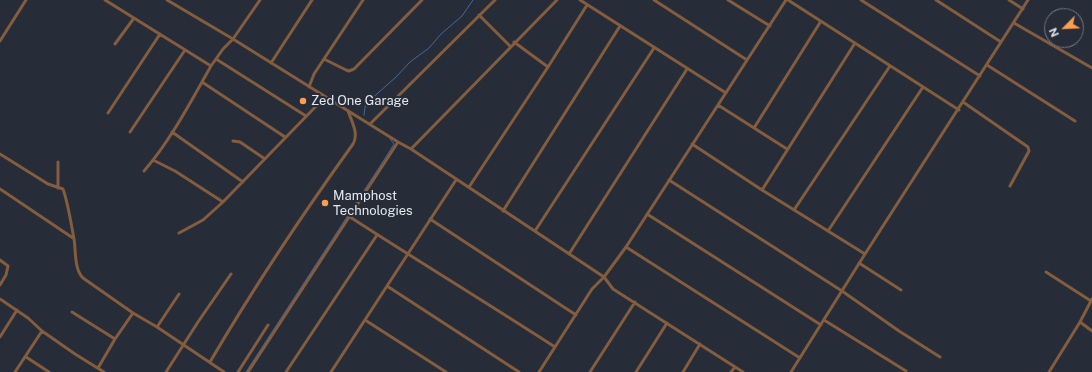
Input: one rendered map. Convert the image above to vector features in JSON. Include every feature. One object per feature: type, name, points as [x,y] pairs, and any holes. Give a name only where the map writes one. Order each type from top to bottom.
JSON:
[{"type":"street","points":[[0,41],[26,0]]},
{"type":"street","points":[[105,0],[211,66]]},
{"type":"street","points":[[167,0],[411,149],[604,277],[613,289],[743,372]]},
{"type":"street","points":[[144,171],[172,132],[211,66],[223,49],[233,39],[260,0]]},
{"type":"street","points":[[271,63],[312,0]]},
{"type":"street","points":[[309,87],[314,74],[363,0]]},
{"type":"street","points":[[324,59],[346,70],[349,71],[354,69],[422,0]]},
{"type":"street","points":[[370,124],[495,0]]},
{"type":"street","points":[[411,149],[510,46],[557,0]]},
{"type":"street","points":[[580,0],[726,93]]},
{"type":"street","points":[[654,0],[747,60]]},
{"type":"street","points":[[728,0],[770,26]]},
{"type":"street","points":[[539,372],[592,289],[604,277],[648,214],[692,144],[787,0],[958,110]]},
{"type":"street","points":[[861,0],[980,76]]},
{"type":"street","points":[[936,0],[1001,42]]},
{"type":"street","points":[[1009,0],[1023,9]]},
{"type":"street","points":[[791,372],[859,263],[1028,0]]},
{"type":"street","points":[[469,187],[587,5]]},
{"type":"street","points":[[479,15],[510,46]]},
{"type":"street","points":[[115,44],[134,18]]},
{"type":"street","points":[[754,128],[821,21]]},
{"type":"street","points":[[1014,23],[1092,68]]},
{"type":"street","points":[[503,211],[620,26]]},
{"type":"street","points":[[108,113],[160,34]]},
{"type":"street","points":[[514,42],[548,67]]},
{"type":"street","points":[[762,190],[855,43]]},
{"type":"street","points":[[535,231],[654,48]]},
{"type":"street","points":[[130,132],[185,50]]},
{"type":"street","points":[[216,59],[306,116]]},
{"type":"street","points":[[987,65],[1075,121]]},
{"type":"street","points":[[794,210],[890,66]]},
{"type":"street","points":[[569,254],[687,69]]},
{"type":"street","points":[[202,82],[285,137]]},
{"type":"street","points":[[828,231],[923,87]]},
{"type":"street","points":[[179,233],[203,220],[223,202],[325,97]]},
{"type":"street","points":[[963,102],[1028,147],[1029,151],[1010,186]]},
{"type":"street","points":[[718,105],[787,149]]},
{"type":"street","points":[[210,362],[246,302],[356,139],[348,111]]},
{"type":"street","points":[[172,132],[242,182]]},
{"type":"street","points":[[233,141],[240,142],[265,159]]},
{"type":"street","points":[[248,372],[398,142]]},
{"type":"street","points":[[692,144],[762,190],[865,254]]},
{"type":"street","points":[[0,154],[48,184],[62,188],[74,238],[79,274],[133,313],[224,372]]},
{"type":"street","points":[[153,160],[175,171],[223,202]]},
{"type":"street","points":[[58,162],[58,188]]},
{"type":"street","points":[[330,372],[456,180]]},
{"type":"street","points":[[669,180],[842,291],[899,331],[940,357]]},
{"type":"street","points":[[0,189],[74,238]]},
{"type":"street","points":[[648,214],[821,325]]},
{"type":"street","points":[[350,217],[555,347]]},
{"type":"street","points":[[430,220],[576,315]]},
{"type":"street","points":[[286,372],[377,234]]},
{"type":"street","points":[[626,247],[800,358]]},
{"type":"street","points":[[0,260],[8,266],[6,275],[0,285]]},
{"type":"street","points":[[859,263],[901,290]]},
{"type":"street","points":[[1046,272],[1091,300],[1080,322],[1049,372]]},
{"type":"street","points":[[166,372],[231,274]]},
{"type":"street","points":[[387,286],[519,372]]},
{"type":"street","points":[[157,328],[179,294]]},
{"type":"street","points":[[0,299],[75,354],[104,372]]},
{"type":"street","points":[[590,372],[635,302]]},
{"type":"street","points":[[0,337],[17,310]]},
{"type":"street","points":[[72,312],[115,340]]},
{"type":"street","points":[[98,368],[133,313]]},
{"type":"street","points":[[365,320],[446,372]]},
{"type":"street","points":[[824,320],[906,371]]},
{"type":"street","points":[[1080,322],[1092,332]]},
{"type":"street","points":[[636,372],[667,323]]},
{"type":"street","points":[[238,372],[268,325]]},
{"type":"street","points":[[16,372],[42,330]]},
{"type":"street","points":[[683,372],[700,344]]},
{"type":"street","points":[[26,356],[49,372]]},
{"type":"street","points":[[731,372],[735,367]]},
{"type":"waterway","points":[[364,115],[365,107],[369,101],[396,77],[410,62],[429,48],[441,34],[462,16],[473,0]]},
{"type":"waterway","points":[[246,372],[394,144],[390,139]]},
{"type":"place","name":"Zed One Garage","points":[[303,101]]},
{"type":"place","name":"Mamphost Technologies","points":[[325,203]]}]
